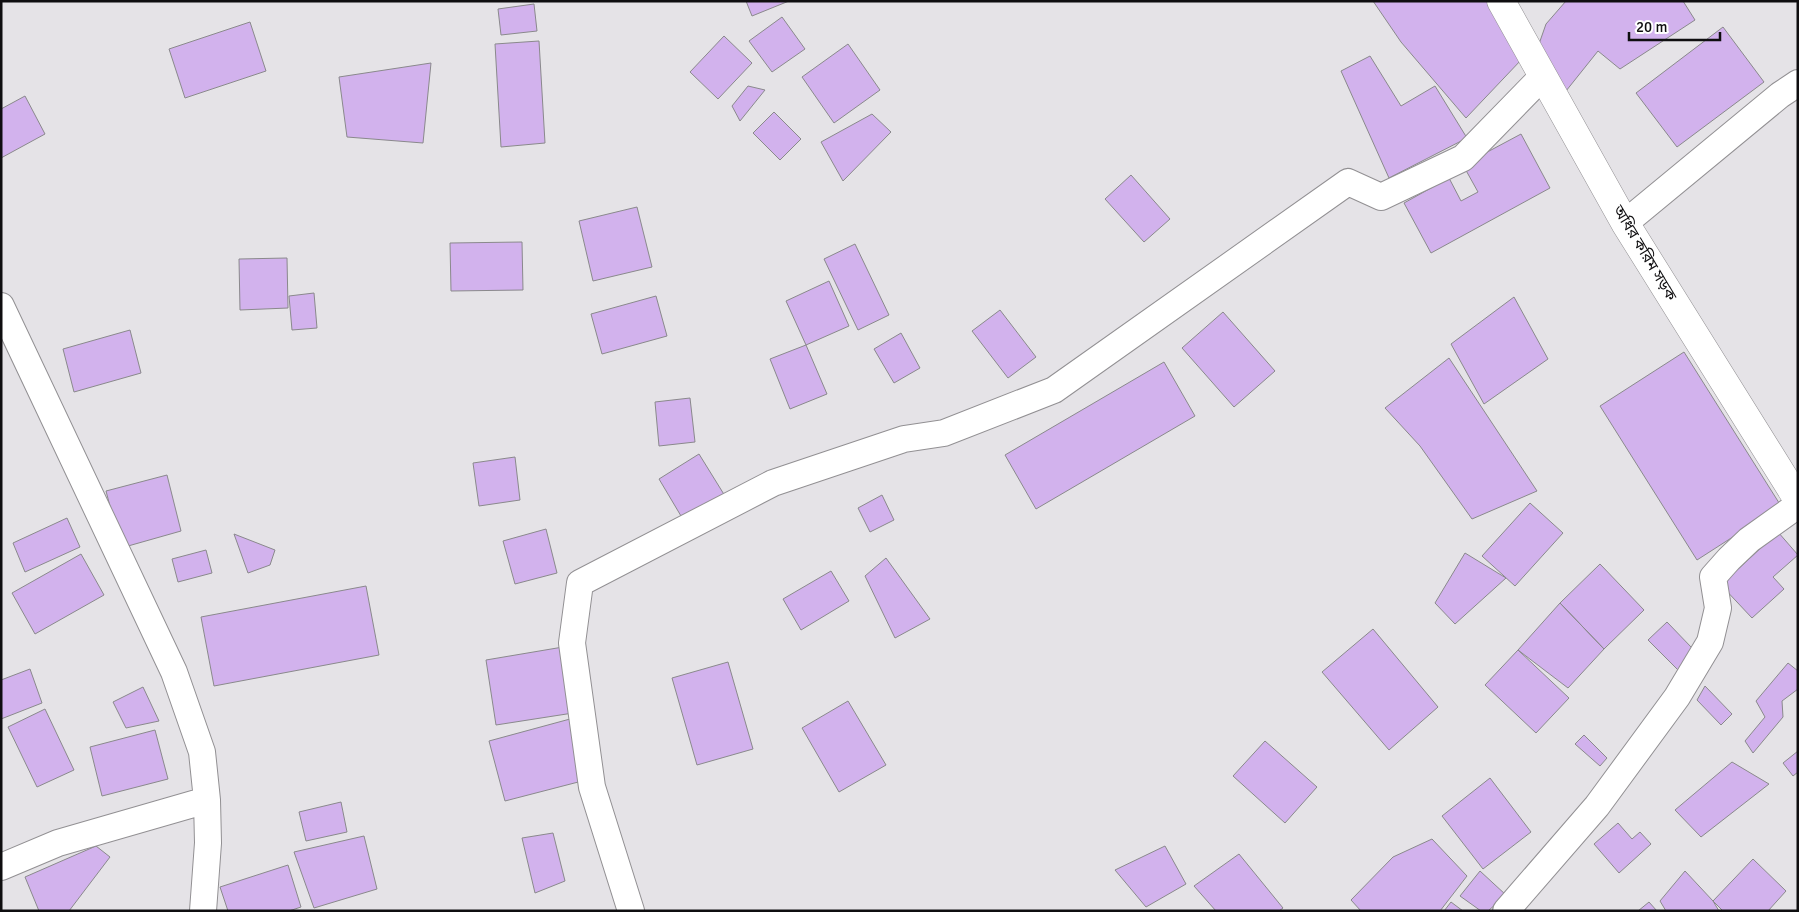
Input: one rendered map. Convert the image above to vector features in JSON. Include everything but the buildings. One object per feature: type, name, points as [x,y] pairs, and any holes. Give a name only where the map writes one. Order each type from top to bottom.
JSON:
[{"type":"main road","name":"অধির করিম সড়ক","points":[[1501,1],[1625,223],[1796,496]]},
{"type":"street","points":[[630,911],[592,787],[572,644],[580,583],[772,483],[904,440],[944,433],[1054,390],[1348,182],[1381,197],[1462,158],[1543,76]]},
{"type":"street","points":[[1625,223],[1780,95],[1798,83]]},
{"type":"street","points":[[1,306],[174,672],[202,752],[208,800],[208,844],[202,911]]},
{"type":"street","points":[[1506,911],[1596,806],[1677,697],[1710,642],[1718,608],[1713,577],[1729,559],[1796,496]]},
{"type":"street","points":[[1,866],[58,843],[208,800]]}]
